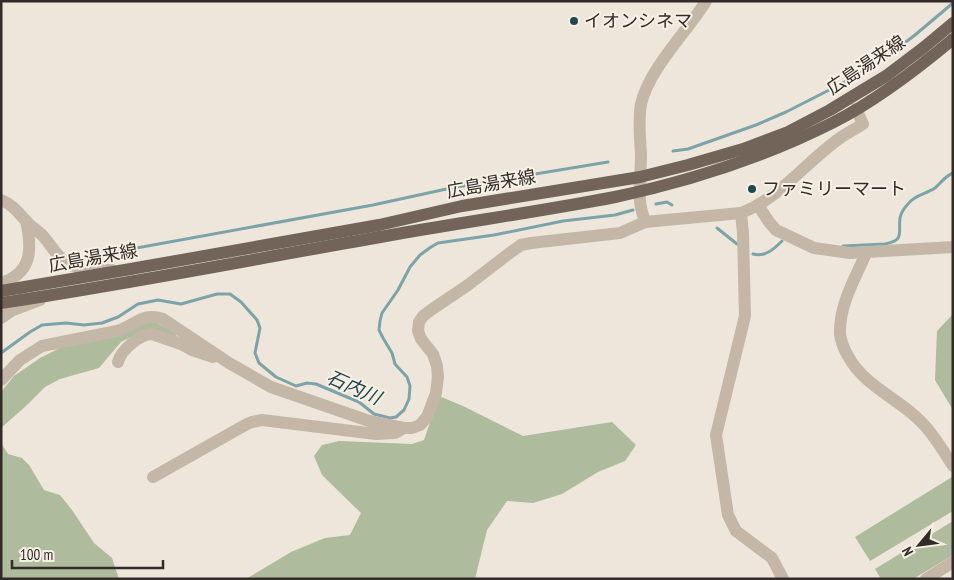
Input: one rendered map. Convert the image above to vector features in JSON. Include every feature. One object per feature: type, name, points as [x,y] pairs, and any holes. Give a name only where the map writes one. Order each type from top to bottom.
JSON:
[{"type":"main road","name":"広島湯来線","points":[[1,291],[379,225],[462,206],[640,177],[688,165],[743,149],[788,132],[830,110],[886,76],[953,23]]},
{"type":"main road","name":"広島湯来線","points":[[1,304],[467,221],[534,212],[640,191],[696,176],[753,158],[835,122],[899,81],[953,39]]},
{"type":"street","points":[[645,222],[640,201],[641,153],[639,121],[641,104],[646,88],[656,71],[706,1]]},
{"type":"street","points":[[1,380],[20,360],[42,346],[117,331],[146,316],[154,316],[163,319],[229,363],[271,387],[369,421],[412,428],[420,425],[427,418],[436,393],[437,366],[433,354],[421,339],[418,331],[419,322],[430,310],[468,286],[521,245],[620,232],[645,222],[741,213],[758,205],[790,181],[840,138],[863,124],[856,109]]},
{"type":"street","points":[[1,200],[14,208],[42,235],[58,256],[72,266],[125,270]]},
{"type":"street","points":[[758,205],[772,227],[814,248],[850,253],[953,247]]},
{"type":"street","points":[[741,213],[745,316],[716,435],[728,515],[736,531],[772,558],[783,579]]},
{"type":"street","points":[[1,283],[14,277],[22,270],[27,261],[30,247],[26,221]]},
{"type":"street","points":[[865,252],[845,302],[841,319],[840,336],[844,349],[851,362],[862,375],[876,388],[914,415],[924,425],[953,466]]},
{"type":"street","points":[[1,318],[11,311],[56,294]]},
{"type":"street","points":[[118,362],[123,352],[138,339],[143,335],[152,334],[229,363]]},
{"type":"street","points":[[153,477],[247,424],[256,421],[262,420],[376,434],[395,433],[404,428]]},
{"type":"street","points":[[926,579],[953,562]]},
{"type":"green space","points":[[953,314],[953,410],[935,380],[937,331]]},
{"type":"green space","points":[[151,320],[174,332],[178,338],[141,332],[121,342],[99,368],[60,379],[45,387],[1,428],[1,392],[14,376],[40,358],[66,345]]},
{"type":"green space","points":[[439,396],[523,436],[612,422],[636,445],[625,461],[598,472],[562,494],[533,503],[507,501],[487,530],[475,579],[246,579],[291,552],[325,538],[350,535],[361,513],[322,475],[314,456],[322,445],[339,441],[412,444],[424,440]]},
{"type":"green space","points":[[1,443],[8,454],[22,458],[29,465],[44,490],[60,495],[94,543],[112,558],[119,579],[1,579]]},
{"type":"green space","points":[[952,477],[953,511],[870,561],[855,537]]},
{"type":"green space","points":[[953,521],[953,555],[913,579],[881,579],[875,569]]},
{"type":"waterway","points":[[673,151],[688,149],[756,125],[841,84],[878,63],[953,3]]},
{"type":"waterway","points":[[109,253],[373,205],[451,188],[608,162]]},
{"type":"waterway","name":"石内川","points":[[843,246],[885,244],[896,240],[899,235],[901,216],[907,205],[913,199],[935,188],[953,173]]},
{"type":"waterway","name":"石内川","points":[[656,204],[667,202],[672,205]]},
{"type":"waterway","name":"石内川","points":[[1,353],[42,325],[102,323],[118,317],[138,304],[158,300],[181,304],[217,294],[230,294],[241,302],[257,320],[260,328],[255,353],[259,363],[276,377],[296,386],[307,383],[316,384],[359,402],[374,414],[390,418],[396,417],[404,410],[409,399],[410,386],[407,377],[395,364],[392,353],[379,330],[380,321],[382,313],[398,290],[410,267],[420,255],[438,243],[494,235],[563,221],[615,215],[633,210]]},
{"type":"waterway","name":"石内川","points":[[717,228],[737,244]]},
{"type":"waterway","name":"石内川","points":[[753,254],[769,252],[782,241]]},
{"type":"place","name":"イオンシネマ","points":[[574,21]]},
{"type":"place","name":"ファミリーマート","points":[[752,189]]}]
